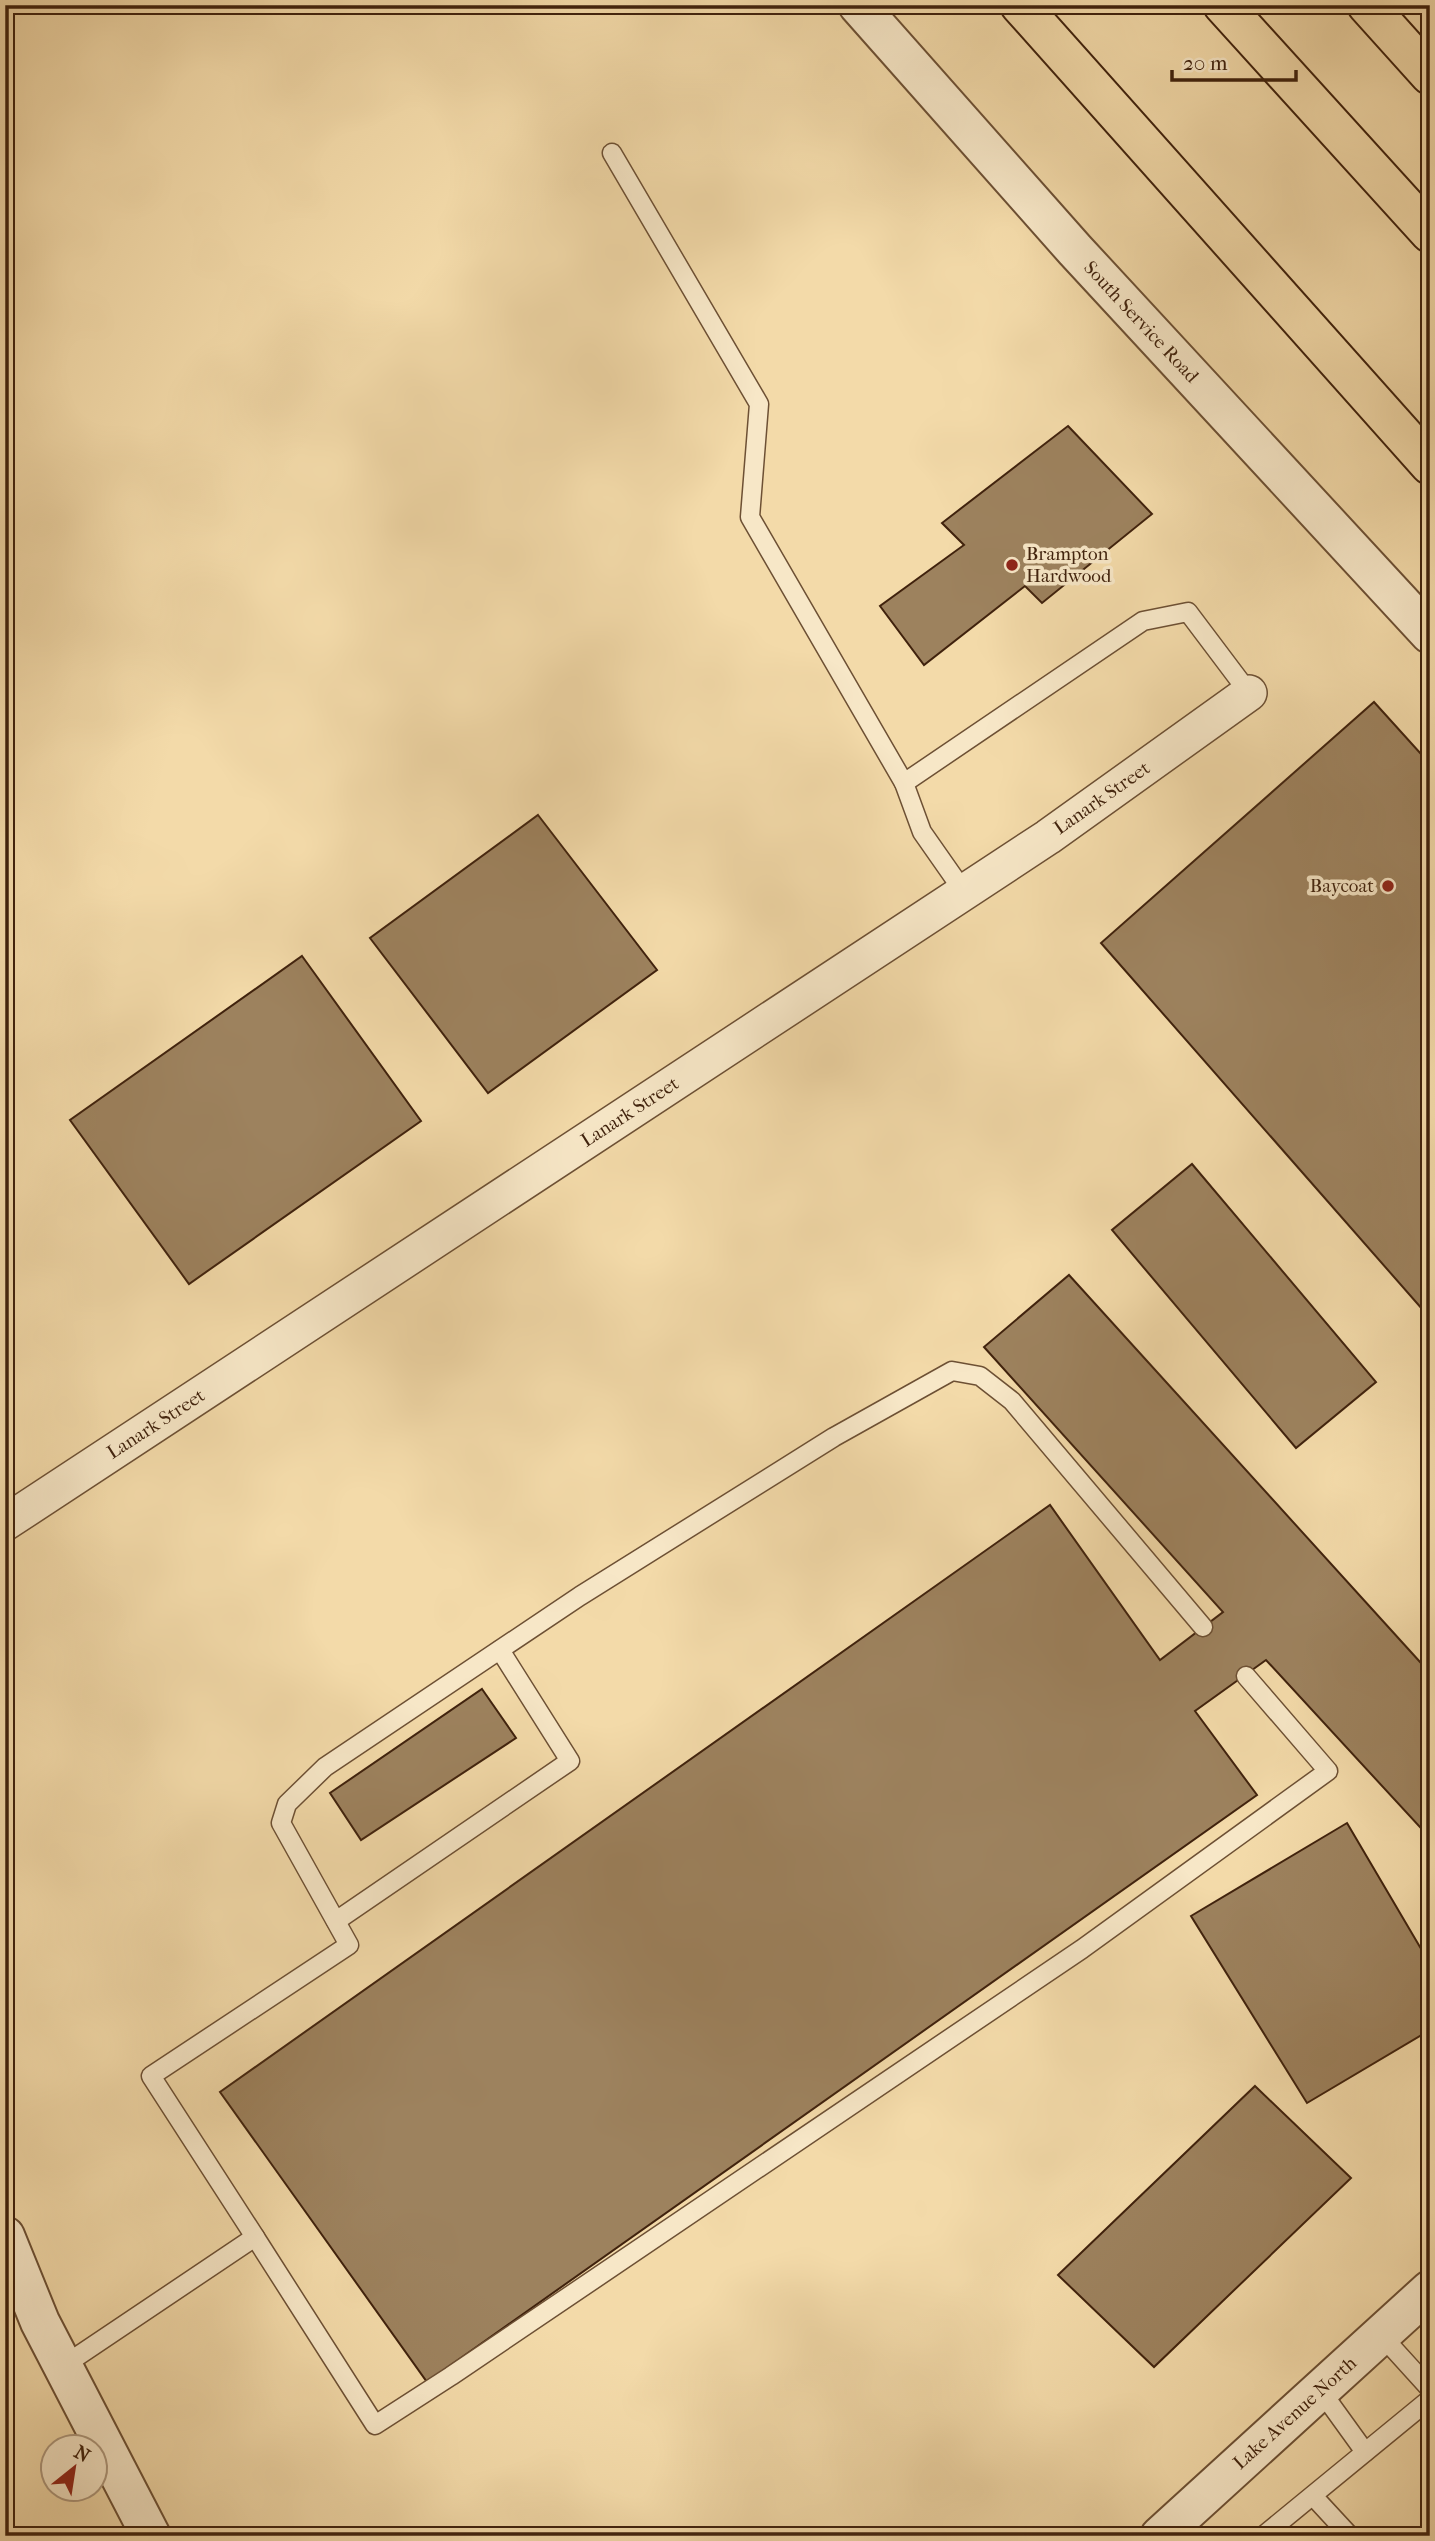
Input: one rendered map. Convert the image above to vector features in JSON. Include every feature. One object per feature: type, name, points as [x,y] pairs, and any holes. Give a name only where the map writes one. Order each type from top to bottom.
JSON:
[{"type":"highway","points":[[1020,5],[1430,465]]},
{"type":"highway","points":[[1223,5],[1430,233]]},
{"type":"highway","points":[[1367,5],[1430,75]]},
{"type":"street","name":"South Service Road","points":[[858,5],[1075,250],[1430,634]]},
{"type":"street","name":"Lanark Street","points":[[5,1523],[1048,836],[1249,693]]},
{"type":"street","points":[[5,2236],[40,2322],[151,2536]]},
{"type":"street","name":"Lake Avenue North","points":[[1160,2536],[1430,2290]]},
{"type":"lane","points":[[612,153],[758,404],[750,517],[904,783],[922,832],[964,892]]},
{"type":"lane","points":[[904,783],[1143,621],[1188,612],[1249,693]]},
{"type":"lane","points":[[1203,1627],[1012,1401],[980,1376],[952,1371],[834,1437],[580,1596],[325,1767],[287,1804],[281,1823],[349,1945],[151,2076],[375,2425],[1082,1949],[1328,1771],[1246,1676]]},
{"type":"lane","points":[[336,1922],[570,1761],[500,1650]]},
{"type":"lane","points":[[63,2366],[254,2237]]},
{"type":"lane","points":[[1381,2335],[1430,2389]]},
{"type":"lane","points":[[1321,2391],[1365,2452]]},
{"type":"lane","points":[[1263,2536],[1430,2399]]},
{"type":"lane","points":[[1313,2496],[1349,2536]]},
{"type":"building","name":"Brampton Hardwood","points":[[1068,426],[1152,514],[1042,603],[1025,586],[924,665],[880,606],[964,545],[942,523]]},
{"type":"building","points":[[1374,702],[1430,764],[1430,1318],[1101,943]]},
{"type":"building","points":[[538,815],[657,970],[488,1093],[370,938]]},
{"type":"building","points":[[302,956],[421,1121],[189,1284],[70,1120]]},
{"type":"building","points":[[1192,1164],[1376,1382],[1296,1448],[1112,1230]]},
{"type":"building","points":[[1069,1275],[1430,1673],[1430,1838],[1266,1660],[1195,1711],[1257,1795],[427,2382],[220,2092],[1050,1505],[1160,1660],[1223,1612],[984,1347]]},
{"type":"building","points":[[482,1689],[516,1738],[361,1840],[330,1793]]},
{"type":"building","points":[[1347,1823],[1430,1964],[1430,2030],[1307,2103],[1191,1916]]},
{"type":"building","points":[[1255,2086],[1351,2178],[1154,2367],[1058,2275]]},
{"type":"place","name":"Brampton Hardwood","points":[[1012,565]]},
{"type":"place","name":"Baycoat","points":[[1388,886]]}]
